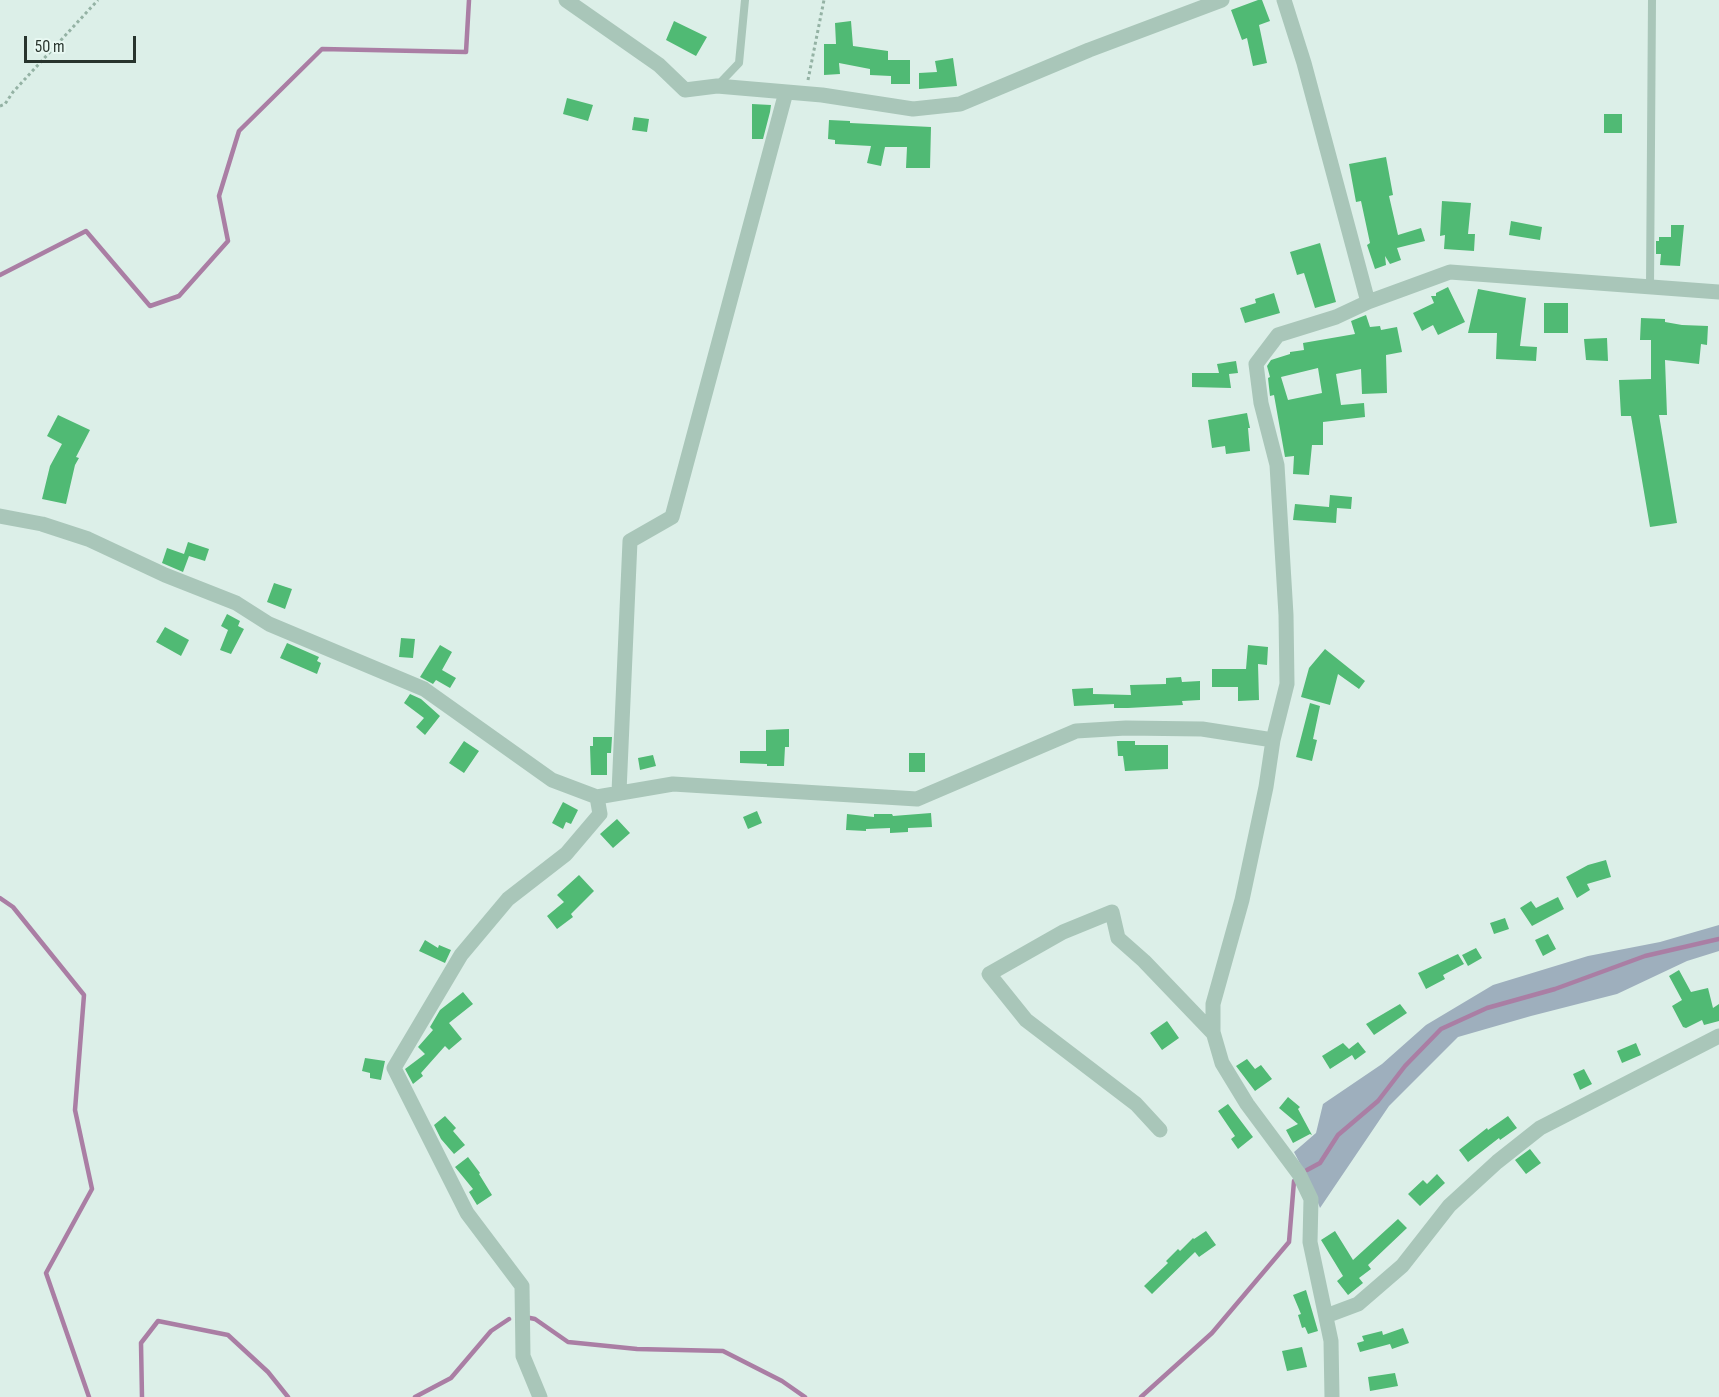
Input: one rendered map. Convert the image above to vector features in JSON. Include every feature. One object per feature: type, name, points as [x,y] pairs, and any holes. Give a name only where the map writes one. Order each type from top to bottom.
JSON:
[{"type":"street","points":[[566,0],[659,65],[685,90],[717,86],[805,93],[913,109],[960,104],[1089,50],[1222,0]]},
{"type":"street","points":[[1284,0],[1304,63],[1368,302]]},
{"type":"street","points":[[619,792],[630,541],[672,517],[786,92]]},
{"type":"street","points":[[1332,1397],[1331,1341],[1310,1242],[1311,1199],[1299,1174],[1247,1104],[1222,1063],[1213,1033],[1212,1004],[1242,900],[1266,787],[1273,740],[1287,684],[1286,615],[1277,465],[1261,403],[1256,364],[1278,334],[1336,317],[1368,302],[1450,272],[1719,292]]},
{"type":"street","points":[[0,516],[42,524],[88,539],[165,575],[236,603],[269,624],[424,689],[552,780],[597,797],[673,784],[917,799],[1076,731],[1202,729],[1273,740]]},
{"type":"street","points":[[540,1397],[524,1356],[522,1286],[467,1213],[394,1068],[460,955],[508,899],[566,854],[580,838],[600,814],[597,797]]},
{"type":"street","points":[[1160,1130],[1136,1104],[1026,1020],[989,974],[1063,932],[1112,912],[1118,938],[1213,1033]]},
{"type":"street","points":[[1326,1316],[1358,1304],[1402,1266],[1449,1206],[1497,1162],[1540,1128],[1719,1036]]},
{"type":"lane","points":[[717,86],[739,63],[745,0]]},
{"type":"lane","points":[[1650,287],[1652,0]]},
{"type":"path","points":[[0,106],[5,104],[20,84],[98,0]]},
{"type":"path","points":[[805,93],[824,0]]},
{"type":"shaded area","points":[[1719,925],[1719,951],[1687,961],[1617,994],[1458,1037],[1389,1106],[1320,1208],[1294,1152],[1316,1133],[1323,1104],[1382,1064],[1426,1025],[1493,985],[1588,956],[1660,942]]},
{"type":"building","points":[[1262,0],[1270,21],[1259,25],[1267,63],[1253,66],[1247,38],[1242,40],[1231,10]]},
{"type":"building","points":[[674,21],[707,37],[696,56],[666,40]]},
{"type":"building","points":[[851,21],[853,46],[888,51],[888,60],[910,60],[910,84],[891,84],[891,76],[870,75],[870,69],[839,63],[840,74],[824,75],[824,44],[836,44],[835,23]]},
{"type":"building","points":[[953,58],[957,86],[919,89],[919,73],[937,72],[935,61]]},
{"type":"building","points":[[567,98],[593,105],[588,121],[563,114]]},
{"type":"building","points":[[752,104],[771,105],[763,139],[752,139]]},
{"type":"building","points":[[1604,114],[1622,114],[1622,133],[1604,133]]},
{"type":"building","points":[[634,117],[649,119],[647,132],[632,130]]},
{"type":"building","points":[[829,120],[931,127],[930,168],[906,168],[907,147],[885,147],[881,166],[867,163],[871,146],[835,144],[835,140],[828,139]]},
{"type":"building","points":[[1386,157],[1393,195],[1389,196],[1398,235],[1421,228],[1425,241],[1397,248],[1401,260],[1390,264],[1385,256],[1386,265],[1375,269],[1367,245],[1370,243],[1361,201],[1356,202],[1349,164]]},
{"type":"building","points":[[1442,201],[1471,203],[1468,234],[1475,234],[1474,251],[1444,249],[1445,235],[1440,236]]},
{"type":"building","points":[[1511,221],[1542,227],[1540,240],[1509,235]]},
{"type":"building","points":[[1671,225],[1684,225],[1680,266],[1660,265],[1661,254],[1656,254],[1656,241],[1659,241],[1659,237],[1671,237]]},
{"type":"building","points":[[1320,243],[1336,302],[1315,308],[1304,273],[1297,275],[1290,252]]},
{"type":"building","points":[[1448,287],[1465,322],[1438,335],[1433,325],[1422,331],[1413,313],[1434,303],[1431,296],[1436,296],[1436,293]]},
{"type":"building","points":[[1478,289],[1526,298],[1520,346],[1537,347],[1536,361],[1496,359],[1497,333],[1468,333]]},
{"type":"building","points":[[1274,293],[1280,313],[1245,323],[1240,308],[1256,303],[1255,299]]},
{"type":"building","points":[[1544,303],[1568,303],[1568,333],[1544,333]]},
{"type":"building","points":[[1366,315],[1370,327],[1380,326],[1381,330],[1397,327],[1402,352],[1386,355],[1387,393],[1362,394],[1361,369],[1336,374],[1341,405],[1364,403],[1365,417],[1323,422],[1323,445],[1312,445],[1309,475],[1293,474],[1294,456],[1285,457],[1274,395],[1270,396],[1268,378],[1270,377],[1267,366],[1271,360],[1290,354],[1290,352],[1304,350],[1303,343],[1355,334],[1351,321]],"holes":[[[1318,368],[1322,393],[1288,400],[1281,377]]]},
{"type":"building","points":[[1641,318],[1665,319],[1665,322],[1682,325],[1708,326],[1707,345],[1701,344],[1699,364],[1665,360],[1667,415],[1659,415],[1677,523],[1650,527],[1631,416],[1621,416],[1619,380],[1651,379],[1651,340],[1640,340]]},
{"type":"building","points":[[1607,338],[1608,361],[1586,360],[1584,339]]},
{"type":"building","points":[[1236,361],[1238,373],[1229,374],[1231,388],[1192,387],[1192,373],[1219,373],[1217,364]]},
{"type":"building","points":[[1247,413],[1250,428],[1248,428],[1250,451],[1226,454],[1225,446],[1212,448],[1208,420]]},
{"type":"building","points":[[58,415],[90,430],[76,457],[79,458],[75,465],[66,504],[42,499],[50,466],[62,444],[47,436]]},
{"type":"building","points":[[1330,495],[1352,497],[1351,509],[1337,508],[1336,523],[1293,520],[1295,504],[1329,507]]},
{"type":"building","points":[[188,542],[209,549],[205,561],[189,556],[183,572],[162,563],[167,548],[184,554]]},
{"type":"building","points":[[274,583],[292,589],[285,609],[267,602]]},
{"type":"building","points":[[227,614],[240,621],[238,626],[244,629],[231,654],[220,650],[228,630],[221,626]]},
{"type":"building","points":[[165,627],[189,640],[181,656],[156,642]]},
{"type":"building","points":[[401,638],[415,639],[413,658],[399,657]]},
{"type":"building","points":[[287,643],[319,657],[317,661],[321,663],[317,674],[280,658]]},
{"type":"building","points":[[440,645],[452,652],[442,670],[456,678],[450,688],[436,680],[433,684],[420,677]]},
{"type":"building","points":[[1248,645],[1268,647],[1267,665],[1258,664],[1259,700],[1238,701],[1238,687],[1212,687],[1212,669],[1246,669]]},
{"type":"building","points":[[1325,649],[1365,681],[1359,689],[1338,674],[1330,705],[1301,697],[1309,668]]},
{"type":"building","points":[[1181,677],[1182,682],[1200,681],[1200,700],[1182,701],[1183,705],[1128,708],[1114,708],[1114,704],[1074,706],[1072,689],[1093,688],[1093,694],[1131,695],[1130,685],[1166,684],[1166,678]]},
{"type":"building","points":[[410,694],[421,699],[440,716],[425,735],[416,727],[424,718],[404,703]]},
{"type":"building","points":[[1310,703],[1320,706],[1313,739],[1317,740],[1312,761],[1296,757]]},
{"type":"building","points":[[789,729],[789,747],[785,747],[784,766],[740,763],[740,751],[766,751],[766,730]]},
{"type":"building","points":[[593,737],[612,737],[611,753],[607,753],[607,775],[591,775],[590,746],[593,746]]},
{"type":"building","points":[[464,741],[479,751],[464,773],[449,763]]},
{"type":"building","points":[[1117,741],[1135,741],[1135,745],[1168,745],[1168,769],[1125,771],[1123,756],[1118,756]]},
{"type":"building","points":[[909,753],[925,753],[925,772],[909,772]]},
{"type":"building","points":[[653,755],[656,766],[640,770],[638,758]]},
{"type":"building","points":[[563,802],[578,810],[571,824],[566,822],[563,829],[552,823]]},
{"type":"building","points":[[757,811],[762,823],[748,829],[743,817]]},
{"type":"building","points":[[931,813],[932,827],[908,828],[908,832],[890,833],[890,828],[866,829],[866,831],[846,830],[847,814],[874,817],[874,814],[892,814],[893,816]]},
{"type":"building","points":[[617,819],[630,833],[613,848],[600,834]]},
{"type":"building","points":[[1606,860],[1611,877],[1587,884],[1590,890],[1577,898],[1566,877],[1588,865]]},
{"type":"building","points":[[579,875],[594,891],[571,914],[573,917],[557,929],[547,916],[564,902],[557,895]]},
{"type":"building","points":[[1558,897],[1564,909],[1532,926],[1520,908],[1531,901],[1536,908]]},
{"type":"building","points":[[1505,918],[1509,929],[1494,934],[1490,923]]},
{"type":"building","points":[[1548,934],[1556,949],[1543,956],[1535,940]]},
{"type":"building","points":[[425,940],[438,948],[439,945],[451,950],[445,963],[419,951]]},
{"type":"building","points":[[1476,948],[1482,958],[1468,966],[1462,955]]},
{"type":"building","points":[[1458,954],[1464,964],[1443,975],[1445,979],[1426,989],[1418,973]]},
{"type":"building","points":[[1679,970],[1691,992],[1708,988],[1713,1008],[1719,1004],[1719,1021],[1704,1025],[1702,1020],[1686,1028],[1683,1027],[1672,1006],[1682,1000],[1669,976]]},
{"type":"building","points":[[463,992],[473,1004],[449,1023],[462,1039],[449,1050],[445,1046],[421,1073],[423,1076],[413,1084],[405,1069],[425,1054],[418,1047],[433,1030],[430,1027],[440,1010]]},
{"type":"building","points":[[1400,1004],[1407,1013],[1374,1035],[1366,1024]]},
{"type":"building","points":[[1167,1021],[1179,1038],[1162,1050],[1150,1033]]},
{"type":"building","points":[[1358,1042],[1366,1052],[1355,1060],[1352,1055],[1330,1069],[1322,1056],[1343,1043],[1349,1049]]},
{"type":"building","points":[[1636,1043],[1641,1055],[1622,1063],[1617,1051]]},
{"type":"building","points":[[365,1058],[385,1061],[381,1080],[370,1078],[370,1073],[362,1071]]},
{"type":"building","points":[[1247,1059],[1255,1069],[1261,1065],[1272,1079],[1255,1091],[1236,1066]]},
{"type":"building","points":[[1584,1069],[1592,1084],[1580,1090],[1573,1074]]},
{"type":"building","points":[[1288,1097],[1300,1107],[1298,1109],[1312,1135],[1293,1143],[1286,1130],[1298,1124],[1279,1108]]},
{"type":"building","points":[[1228,1104],[1253,1137],[1238,1149],[1231,1139],[1235,1136],[1218,1111]]},
{"type":"building","points":[[445,1116],[456,1128],[453,1131],[465,1145],[454,1154],[441,1139],[434,1125]]},
{"type":"building","points":[[1508,1116],[1517,1128],[1500,1140],[1499,1138],[1468,1162],[1459,1150],[1487,1128],[1488,1130]]},
{"type":"building","points":[[1530,1149],[1541,1163],[1526,1174],[1515,1160]]},
{"type":"building","points":[[468,1157],[492,1195],[477,1205],[469,1192],[473,1189],[455,1167]]},
{"type":"building","points":[[1437,1174],[1445,1183],[1420,1206],[1408,1194],[1423,1180],[1427,1184]]},
{"type":"building","points":[[1398,1219],[1407,1228],[1368,1265],[1371,1269],[1359,1278],[1363,1283],[1348,1295],[1337,1281],[1343,1276],[1321,1240],[1335,1231],[1353,1260]]},
{"type":"building","points":[[1206,1231],[1216,1245],[1199,1257],[1195,1252],[1152,1294],[1144,1286],[1168,1263],[1166,1261],[1178,1249],[1180,1251],[1193,1238]]},
{"type":"building","points":[[1306,1290],[1318,1331],[1308,1334],[1305,1327],[1302,1328],[1298,1315],[1301,1314],[1293,1295]]},
{"type":"building","points":[[1403,1328],[1409,1343],[1392,1349],[1390,1344],[1360,1352],[1357,1343],[1364,1341],[1362,1336],[1382,1331],[1383,1335]]},
{"type":"building","points":[[1302,1347],[1307,1367],[1287,1371],[1282,1351]]},
{"type":"building","points":[[1395,1373],[1398,1386],[1370,1391],[1368,1377]]},
{"type":"waterway","points":[[0,275],[86,231],[150,306],[179,296],[228,241],[219,196],[239,131],[322,49],[466,52],[469,0]]},
{"type":"waterway","points":[[0,898],[13,907],[84,995],[75,1110],[92,1189],[46,1273],[89,1397]]},
{"type":"waterway","points":[[1307,1170],[1320,1163],[1338,1135],[1378,1101],[1405,1066],[1441,1029],[1487,1008],[1555,989],[1645,956],[1719,939]]},
{"type":"waterway","points":[[1141,1397],[1212,1333],[1289,1242],[1294,1181]]},
{"type":"waterway","points":[[525,1317],[535,1319],[568,1342],[637,1349],[723,1351],[782,1381],[805,1397]]},
{"type":"waterway","points":[[415,1397],[451,1378],[491,1331],[509,1319]]},
{"type":"waterway","points":[[142,1397],[141,1343],[158,1321],[228,1335],[268,1372],[288,1397]]}]
